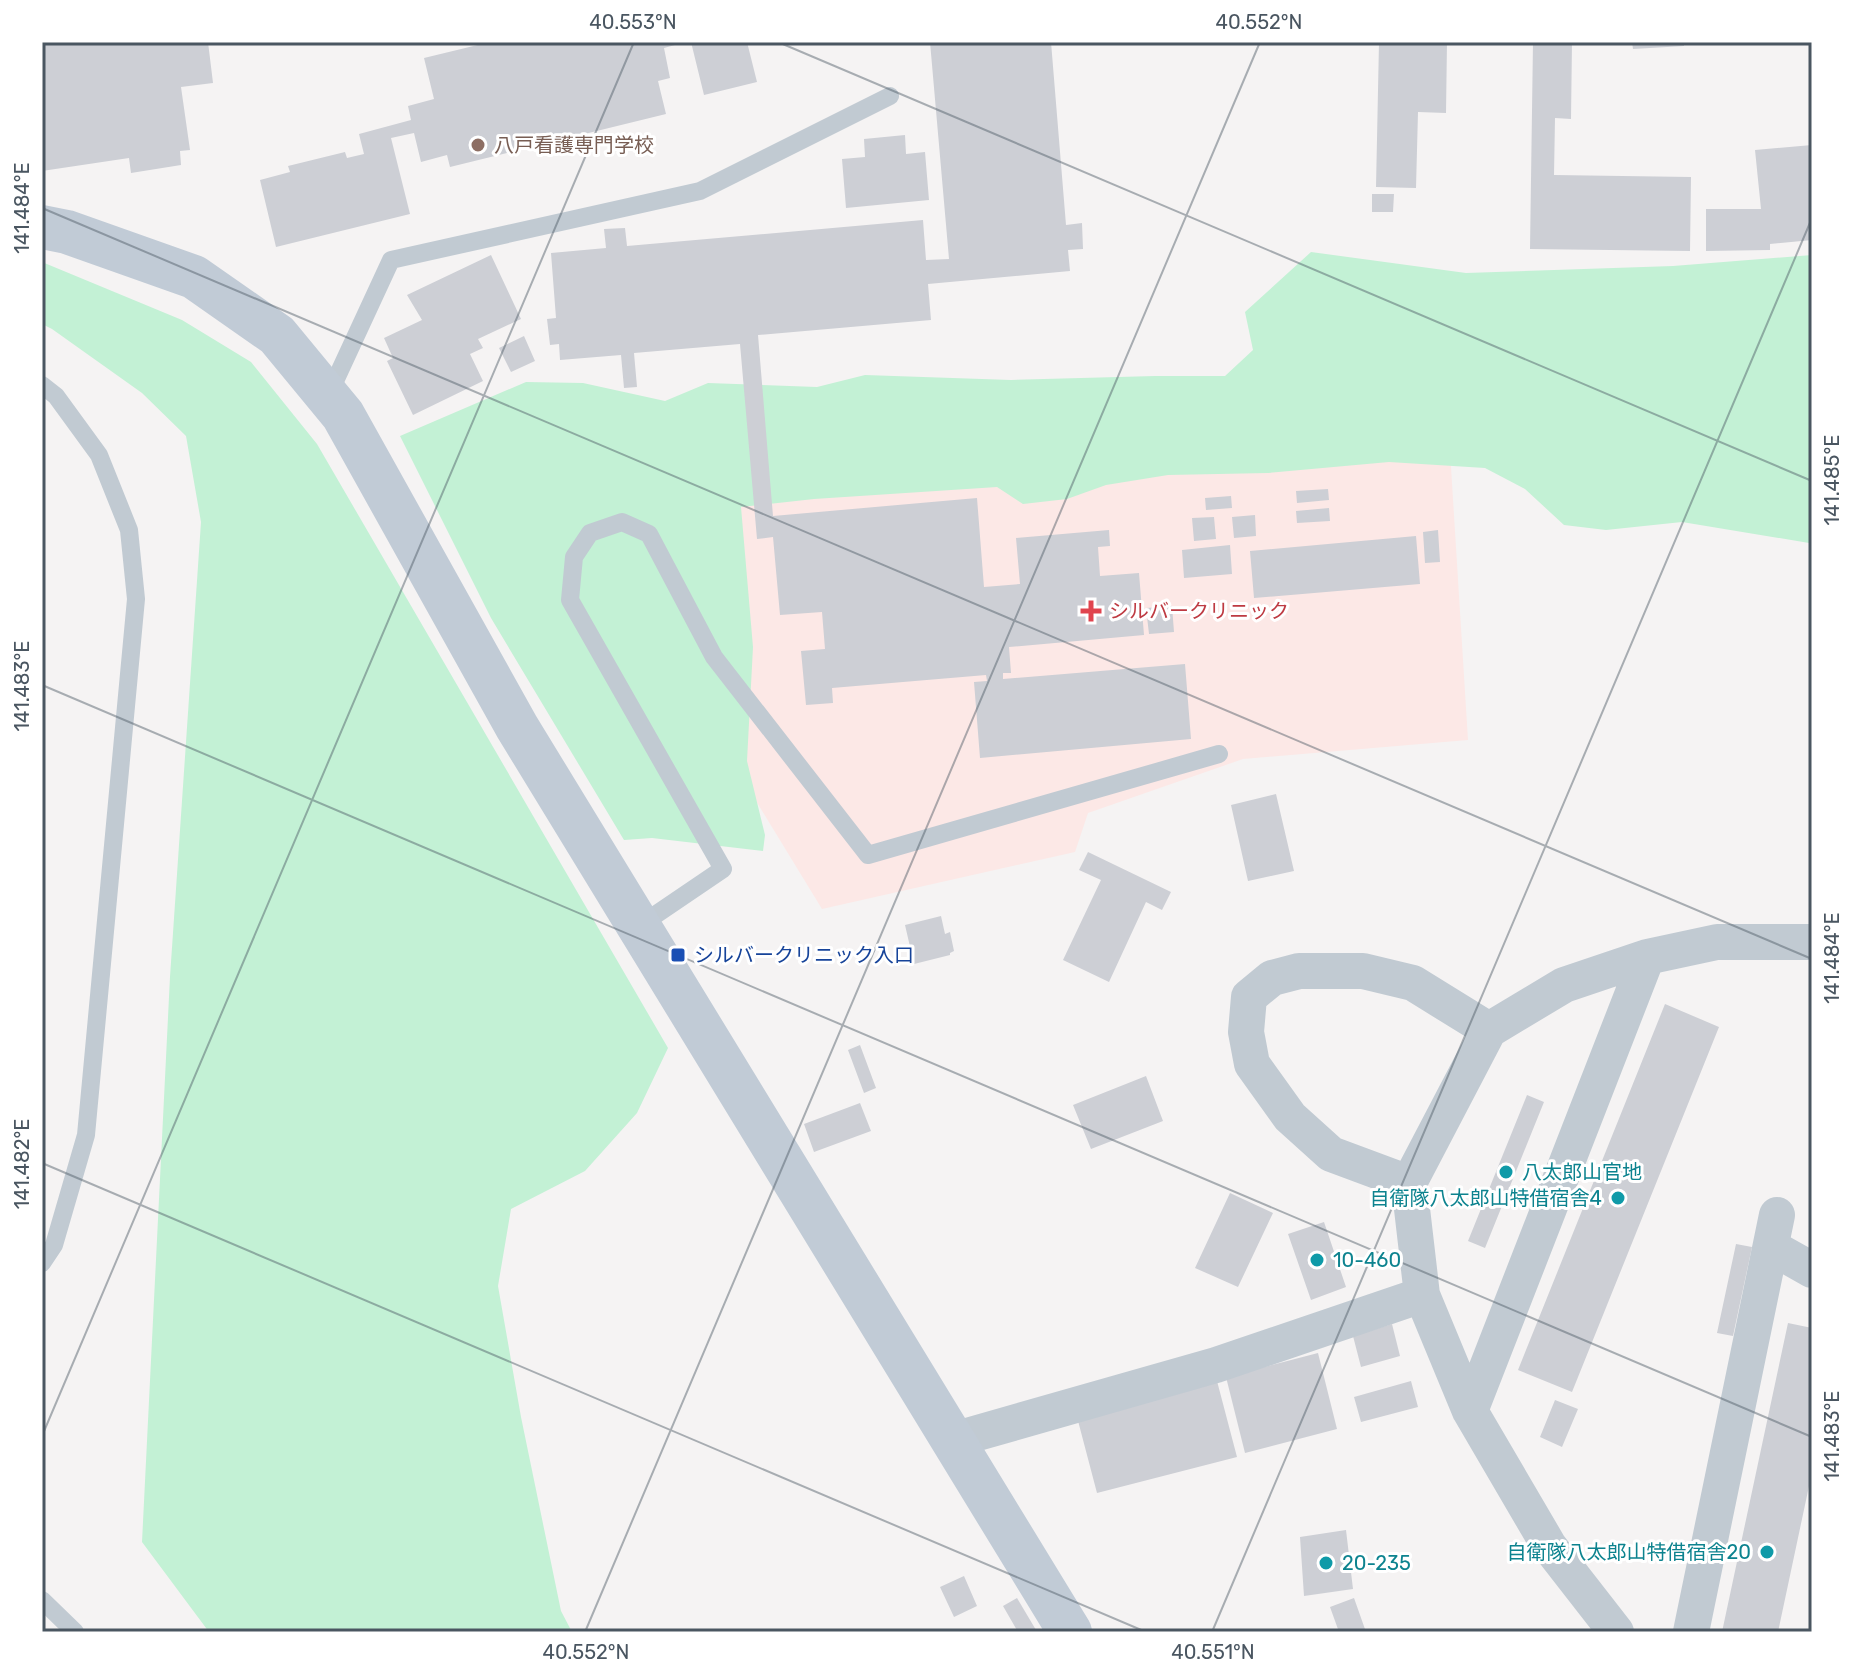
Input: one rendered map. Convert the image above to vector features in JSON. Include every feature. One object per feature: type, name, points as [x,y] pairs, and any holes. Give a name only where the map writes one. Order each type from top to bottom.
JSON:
[{"type":"street","points":[[42,227],[67,232],[194,277],[277,335],[343,415],[517,727],[1070,1632]]},
{"type":"street","points":[[1616,1632],[1549,1546],[1470,1411],[1422,1295],[1409,1183],[1489,1030],[1564,985],[1647,957],[1717,942],[1812,942]]},
{"type":"street","points":[[1470,1411],[1647,957]]},
{"type":"street","points":[[1409,1183],[1331,1154],[1290,1117],[1252,1064],[1246,1032],[1249,997],[1272,978],[1299,971],[1363,971],[1413,983],[1489,1030]]},
{"type":"street","points":[[1691,1632],[1774,1231],[1812,1270]]},
{"type":"street","points":[[953,1440],[1216,1365],[1422,1295]]},
{"type":"lane","points":[[328,397],[391,260],[700,191],[890,96]]},
{"type":"lane","points":[[42,385],[56,396],[99,455],[129,530],[136,599],[86,1135],[54,1245],[42,1263]]},
{"type":"lane","points":[[639,926],[723,869],[570,600],[574,557],[590,533],[622,522],[649,534],[714,657],[868,855],[1219,754]]},
{"type":"lane","points":[[42,1600],[75,1632]]},
{"type":"shaded area","name":"シルバークリニック","points":[[1449,435],[1468,740],[1243,759],[1088,813],[1075,852],[822,909],[734,765],[710,483]]},
{"type":"green space","points":[[1311,252],[1466,273],[1673,266],[1812,255],[1812,547],[1809,543],[1682,522],[1606,530],[1564,525],[1525,489],[1485,468],[1389,462],[1268,473],[1168,475],[1106,485],[1067,499],[1023,504],[997,487],[741,507],[753,647],[747,761],[765,835],[763,851],[652,838],[624,840],[491,618],[400,436],[526,382],[583,383],[665,401],[708,383],[817,387],[865,375],[1011,380],[1225,376],[1253,350],[1245,312]]},
{"type":"green space","points":[[42,262],[182,320],[251,362],[317,444],[668,1048],[637,1113],[585,1171],[511,1209],[498,1286],[561,1611],[572,1632],[209,1632],[142,1542],[170,977],[201,522],[186,436],[142,393],[42,324]]},
{"type":"building","points":[[42,42],[208,42],[213,83],[181,87],[190,150],[180,151],[181,165],[131,173],[129,158],[42,171]]},
{"type":"building","name":"八戸看護専門学校","points":[[490,42],[675,42],[675,45],[664,48],[670,78],[658,81],[666,114],[450,167],[447,155],[421,162],[414,133],[391,138],[410,214],[276,247],[260,180],[290,172],[288,166],[345,152],[347,158],[364,154],[359,134],[411,120],[408,106],[434,99],[424,58]]},
{"type":"building","points":[[691,42],[747,42],[757,82],[704,95]]},
{"type":"building","points":[[930,42],[1051,42],[1066,225],[1082,223],[1083,249],[1068,250],[1070,271],[928,284],[931,320],[758,335],[773,516],[977,498],[984,587],[1020,584],[1016,538],[1109,530],[1110,546],[1098,547],[1100,576],[1139,573],[1144,635],[1009,647],[1011,673],[1003,673],[1003,679],[1185,664],[1191,739],[980,758],[974,682],[987,681],[986,675],[832,688],[833,703],[806,705],[801,651],[825,649],[822,612],[780,615],[773,537],[757,539],[740,344],[634,353],[637,387],[624,388],[621,355],[560,360],[559,344],[550,345],[547,319],[556,318],[551,253],[606,248],[604,229],[625,228],[627,246],[923,220],[926,260],[949,259]]},
{"type":"building","points":[[1379,42],[1447,42],[1446,113],[1418,112],[1416,188],[1376,187]]},
{"type":"building","points":[[1533,42],[1572,42],[1571,119],[1555,118],[1554,175],[1691,177],[1690,251],[1530,249]]},
{"type":"building","points":[[1632,42],[1684,42],[1684,46],[1633,49]]},
{"type":"building","points":[[905,135],[906,154],[925,152],[929,200],[846,208],[842,159],[865,157],[864,139]]},
{"type":"building","points":[[1812,145],[1812,240],[1770,244],[1770,250],[1706,251],[1706,209],[1761,209],[1755,150]]},
{"type":"building","points":[[1372,194],[1394,194],[1393,212],[1372,212]]},
{"type":"building","points":[[491,255],[521,319],[478,339],[483,348],[470,354],[483,381],[413,415],[387,361],[393,358],[384,338],[422,320],[407,295]]},
{"type":"building","points":[[524,336],[535,361],[511,372],[499,348]]},
{"type":"building","points":[[1328,489],[1329,500],[1297,503],[1296,491]]},
{"type":"building","points":[[1231,496],[1232,508],[1206,510],[1205,498]]},
{"type":"building","points":[[1329,508],[1330,521],[1297,523],[1296,511]]},
{"type":"building","points":[[1255,515],[1256,536],[1234,538],[1232,517]]},
{"type":"building","points":[[1214,517],[1216,539],[1194,541],[1192,518]]},
{"type":"building","points":[[1438,530],[1440,562],[1425,563],[1423,532]]},
{"type":"building","points":[[1416,536],[1420,584],[1254,598],[1250,551]]},
{"type":"building","points":[[1230,545],[1232,574],[1184,578],[1182,550]]},
{"type":"building","points":[[1172,606],[1174,632],[1149,634],[1146,608]]},
{"type":"building","points":[[1276,794],[1294,871],[1248,881],[1231,805]]},
{"type":"building","points":[[1088,852],[1171,892],[1162,910],[1146,902],[1109,982],[1063,960],[1101,880],[1079,870]]},
{"type":"building","points":[[941,916],[945,934],[950,932],[954,951],[950,955],[914,964],[905,925]]},
{"type":"building","name":"自衛隊八太郎山特借宿舎4","points":[[1665,1004],[1719,1027],[1572,1392],[1518,1370]]},
{"type":"building","points":[[860,1045],[876,1088],[864,1093],[848,1050]]},
{"type":"building","points":[[1146,1076],[1163,1121],[1091,1149],[1073,1105]]},
{"type":"building","name":"八太郎山官地","points":[[1527,1095],[1544,1102],[1485,1248],[1468,1241]]},
{"type":"building","points":[[860,1103],[871,1131],[814,1152],[804,1124]]},
{"type":"building","points":[[1230,1193],[1273,1213],[1238,1287],[1195,1268]]},
{"type":"building","name":"10-460","points":[[1324,1222],[1346,1287],[1311,1300],[1288,1234]]},
{"type":"building","points":[[1736,1244],[1752,1247],[1733,1336],[1717,1333]]},
{"type":"building","name":"自衛隊八太郎山特借宿舎20","points":[[1788,1323],[1812,1328],[1812,1472],[1778,1632],[1722,1632]]},
{"type":"building","points":[[1392,1324],[1400,1356],[1361,1367],[1353,1336]]},
{"type":"building","points":[[1318,1353],[1337,1429],[1245,1453],[1226,1377]]},
{"type":"building","points":[[1217,1381],[1237,1457],[1097,1493],[1077,1417]]},
{"type":"building","points":[[1411,1381],[1418,1407],[1361,1422],[1354,1397]]},
{"type":"building","points":[[1555,1400],[1578,1409],[1562,1447],[1540,1437]]},
{"type":"building","name":"20-235","points":[[1346,1530],[1353,1589],[1304,1596],[1300,1537]]},
{"type":"building","points":[[964,1576],[977,1606],[954,1617],[940,1587]]},
{"type":"building","points":[[1017,1598],[1036,1630],[1018,1632],[1003,1606]]},
{"type":"building","points":[[1354,1598],[1366,1632],[1339,1632],[1330,1607]]},
{"type":"place","name":"八戸看護専門学校","points":[[478,145]]},
{"type":"place","name":"シルバークリニック","points":[[1091,611]]},
{"type":"place","name":"シルバークリニック入口","points":[[678,955]]},
{"type":"place","name":"八太郎山官地","points":[[1506,1172]]},
{"type":"place","name":"自衛隊八太郎山特借宿舎4","points":[[1618,1198]]},
{"type":"place","name":"10-460","points":[[1317,1260]]},
{"type":"place","name":"自衛隊八太郎山特借宿舎20","points":[[1767,1552]]},
{"type":"place","name":"20-235","points":[[1326,1563]]}]
